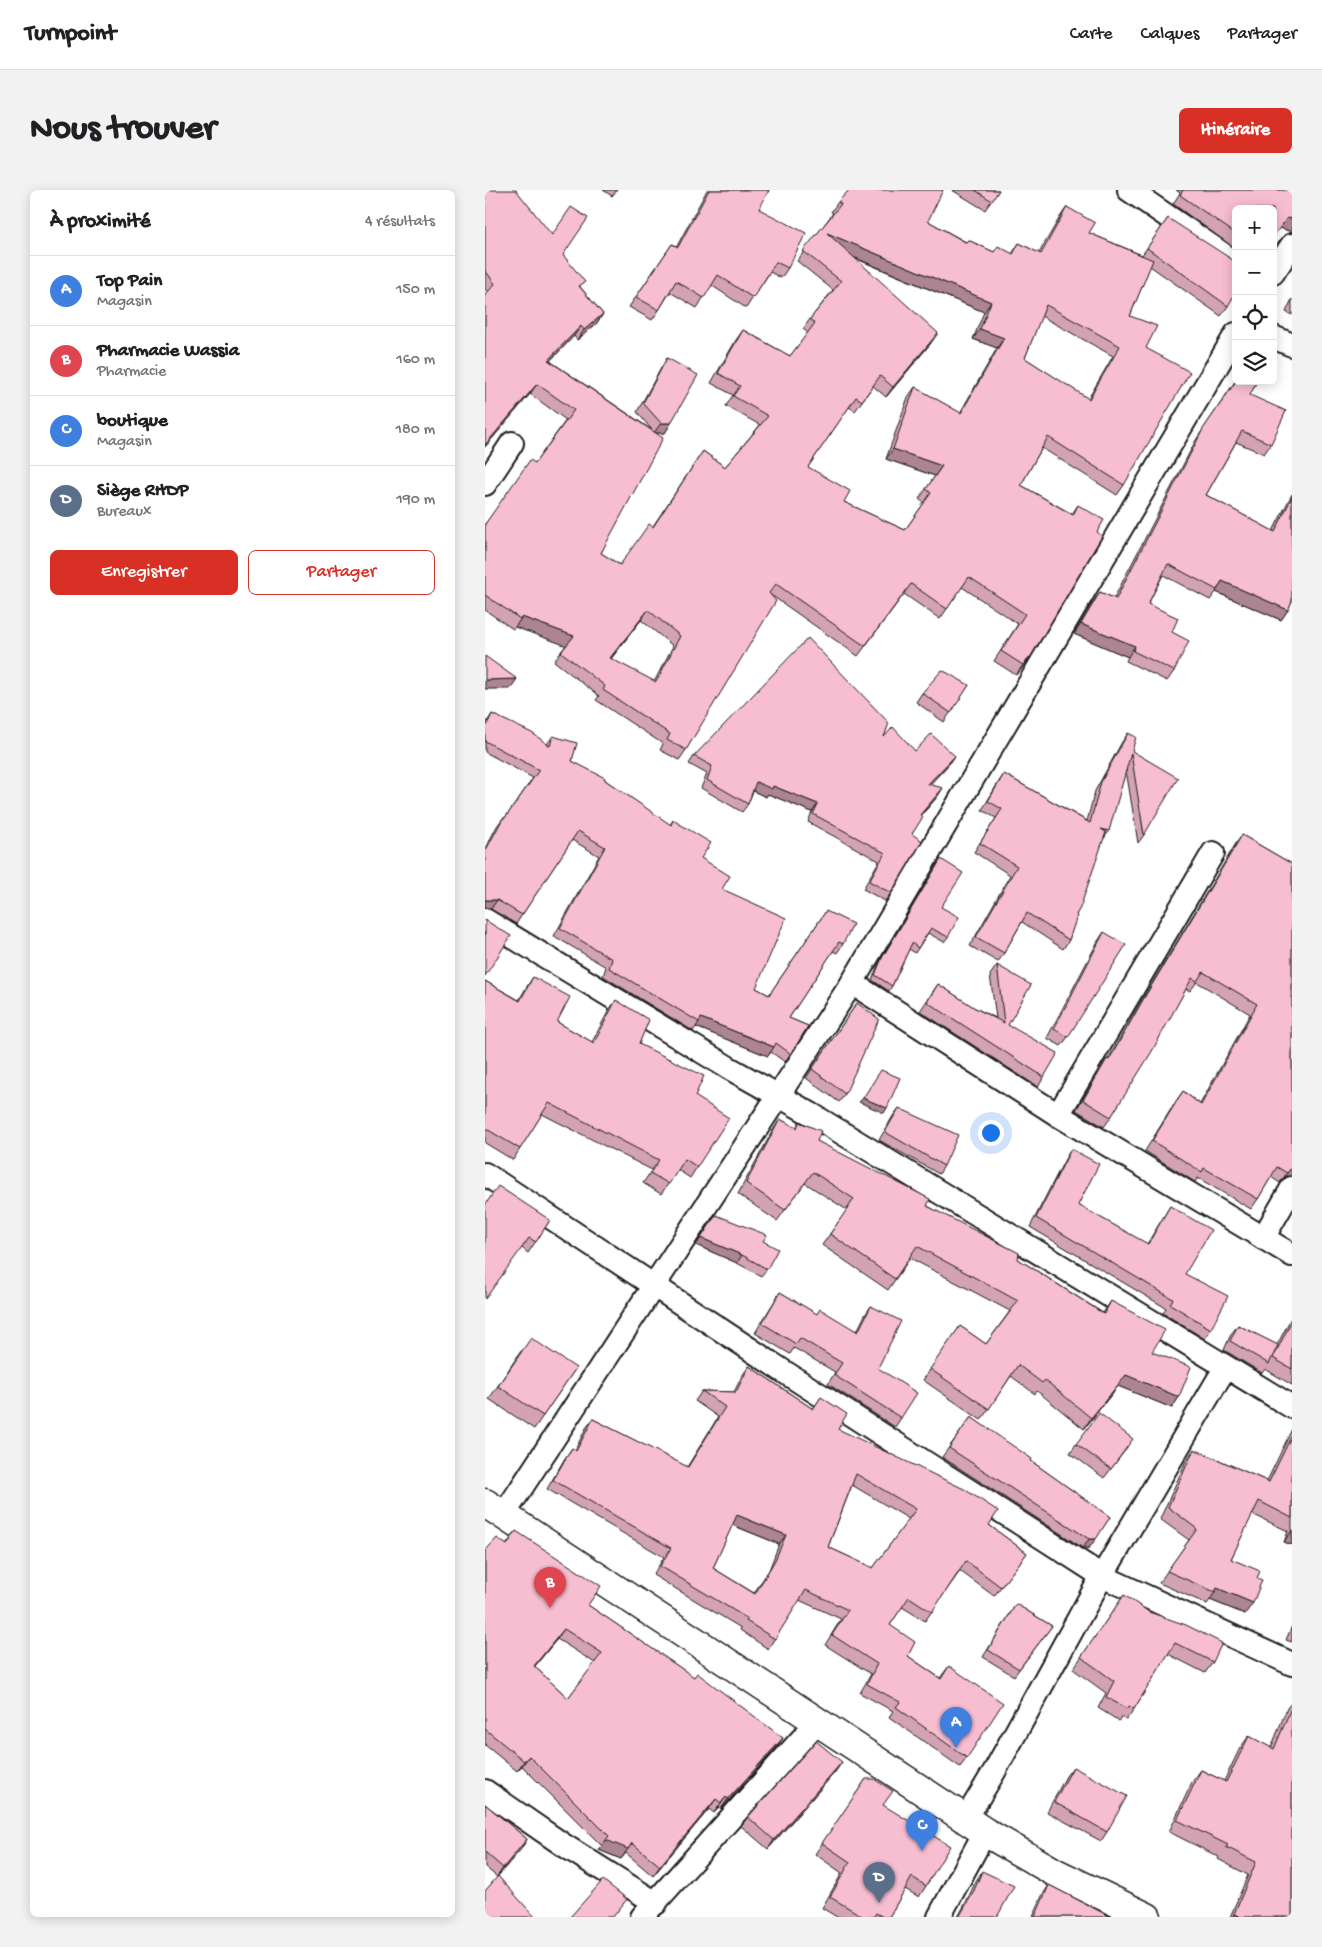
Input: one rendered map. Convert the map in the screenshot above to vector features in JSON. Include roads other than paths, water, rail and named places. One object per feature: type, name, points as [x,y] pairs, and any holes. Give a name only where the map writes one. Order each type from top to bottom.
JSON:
[{"type":"street","points":[[1129,190],[1232,260]]},
{"type":"street","points":[[1277,267],[1292,245]]},
{"type":"street","points":[[1277,339],[1292,345]]},
{"type":"street","points":[[1147,1917],[1056,1873],[975,1826],[494,1510],[653,1285],[852,983],[1232,340]]},
{"type":"street","points":[[485,484],[512,443]]},
{"type":"street","points":[[1058,1115],[1213,853]]},
{"type":"street","points":[[485,920],[1292,1407]]},
{"type":"street","points":[[852,983],[1058,1115],[1292,1256]]},
{"type":"street","points":[[485,1174],[1103,1576],[1292,1664]]},
{"type":"street","points":[[1263,1238],[1292,1188]]},
{"type":"street","points":[[939,1917],[994,1772],[1103,1576],[1225,1368]]},
{"type":"street","points":[[485,1791],[562,1844],[649,1910],[817,1722]]},
{"type":"place","name":"Pharmacie Wassia","points":[[550,1608]]},
{"type":"place","name":"Top Pain","points":[[956,1748]]},
{"type":"place","name":"boutique","points":[[922,1851]]},
{"type":"place","name":"Siège RHDP","points":[[879,1903]]}]
